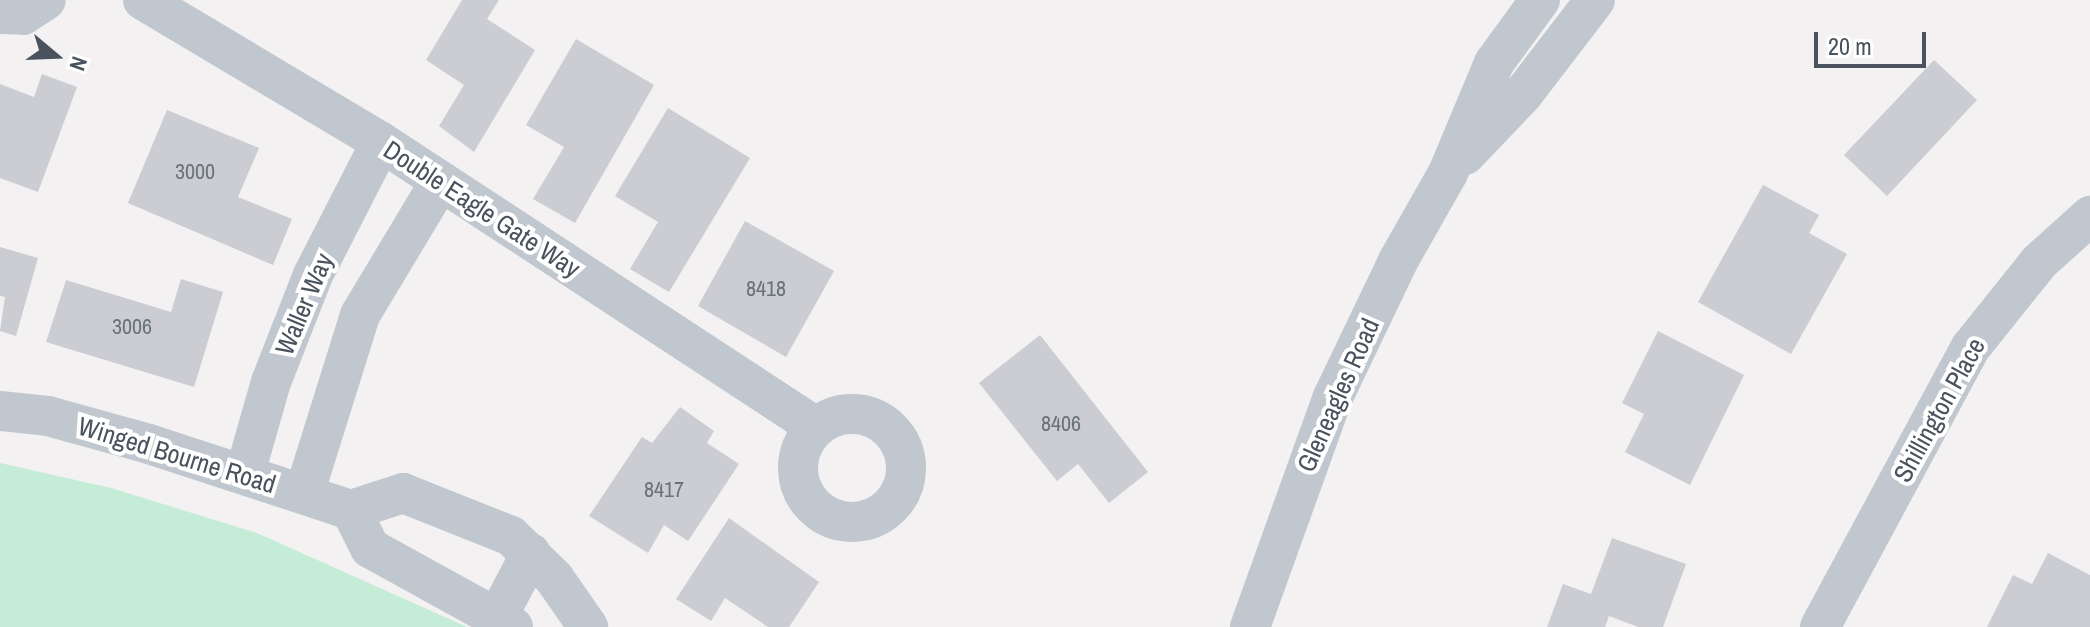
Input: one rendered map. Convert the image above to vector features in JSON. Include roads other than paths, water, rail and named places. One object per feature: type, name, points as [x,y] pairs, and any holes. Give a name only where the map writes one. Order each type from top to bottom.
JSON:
[{"type":"street","points":[[0,14],[23,15],[46,0]]},
{"type":"street","name":"Double Eagle Gate Way","points":[[143,0],[381,142],[816,427]]},
{"type":"street","name":"Gleneagles Road","points":[[1250,627],[1332,399],[1398,261],[1448,173],[1494,63],[1540,0]]},
{"type":"street","name":"Gleneagles Road","points":[[1448,173],[1523,94],[1595,0]]},
{"type":"street","name":"Waller Way","points":[[245,473],[271,382],[313,275],[381,142]]},
{"type":"street","points":[[304,494],[360,315],[440,182]]},
{"type":"street","name":"Shillington Place","points":[[1820,627],[1971,347],[2039,262],[2090,216]]},
{"type":"street","name":"Winged Bourne Road","points":[[0,411],[48,416],[245,473],[351,510]]},
{"type":"street","points":[[531,553],[505,623],[370,548],[351,510],[403,493],[511,536],[531,553],[588,627]]}]
